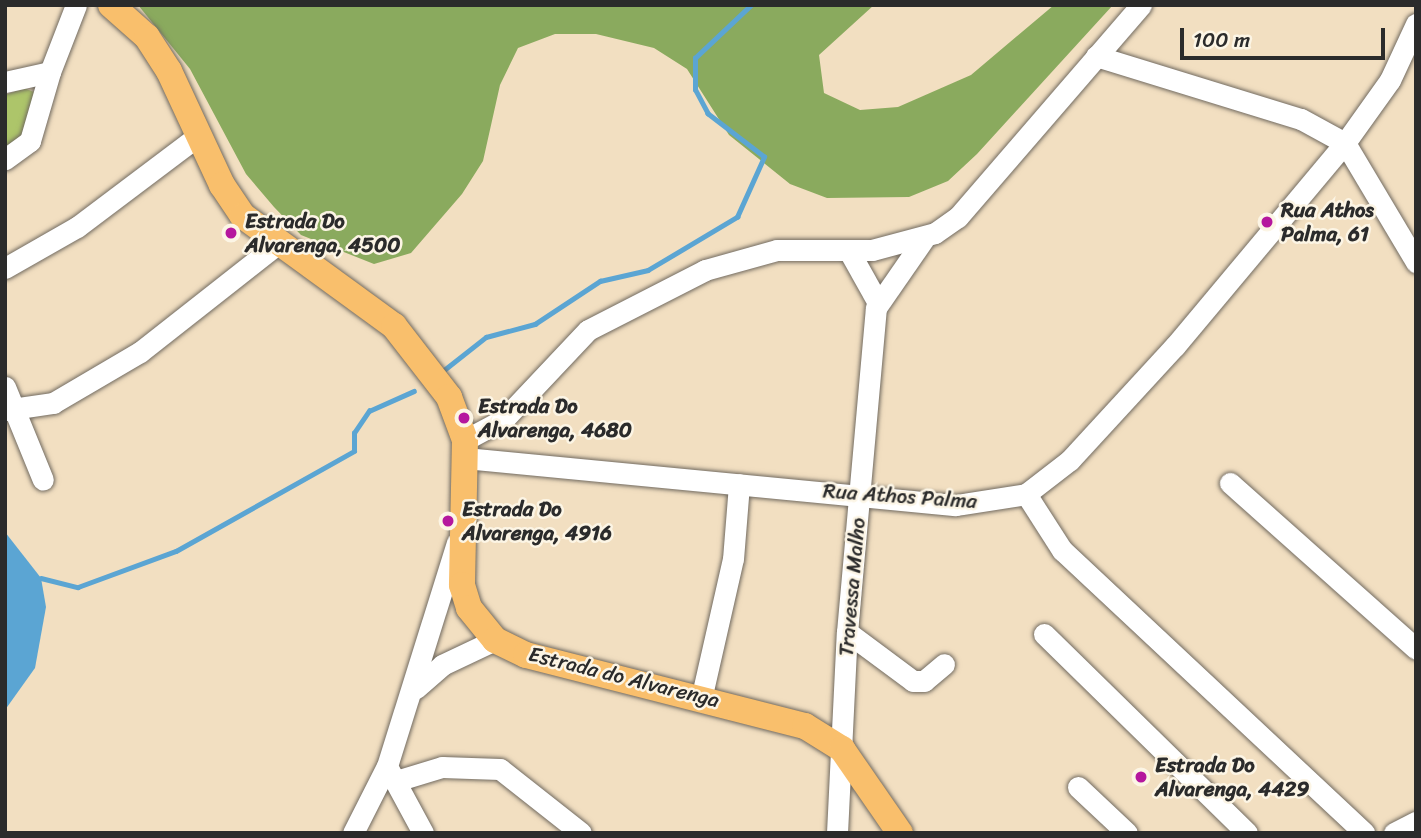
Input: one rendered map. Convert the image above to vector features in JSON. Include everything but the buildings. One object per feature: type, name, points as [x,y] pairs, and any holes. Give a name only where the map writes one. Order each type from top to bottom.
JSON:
[{"type":"main road","name":"Estrada do Alvarenga","points":[[111,5],[147,37],[243,216],[277,244],[394,326],[449,397],[465,449],[458,539],[469,608],[495,640],[526,655],[702,695],[805,726],[842,749],[900,833]]},
{"type":"street","points":[[5,159],[30,141],[50,72],[76,5]]},
{"type":"street","points":[[849,251],[877,300],[923,240],[958,216],[1141,5]]},
{"type":"street","name":"Rua Athos Palma","points":[[465,449],[739,484],[957,505],[1026,494],[1070,460],[1175,346],[1345,143],[1390,80],[1416,24]]},
{"type":"street","points":[[1096,55],[1301,119],[1345,143],[1414,253]]},
{"type":"street","points":[[5,82],[50,72]]},
{"type":"street","points":[[5,268],[77,228],[199,135]]},
{"type":"street","points":[[465,449],[504,419],[588,330],[625,306],[740,257],[849,251],[923,240]]},
{"type":"street","points":[[11,411],[53,402],[141,352],[277,244]]},
{"type":"street","name":"Travessa Malho","points":[[838,833],[847,632],[877,300]]},
{"type":"street","points":[[5,387],[11,411],[43,480]]},
{"type":"street","points":[[1230,483],[1416,649]]},
{"type":"street","points":[[702,695],[733,559],[739,484]]},
{"type":"street","points":[[1026,494],[1062,550],[1364,833]]},
{"type":"street","points":[[352,833],[391,773],[458,539]]},
{"type":"street","points":[[847,632],[913,681],[924,681],[944,664]]},
{"type":"street","points":[[1044,634],[1247,833]]},
{"type":"street","points":[[414,690],[442,665],[495,640]]},
{"type":"street","points":[[391,773],[442,767],[500,769],[581,833]]},
{"type":"street","points":[[391,773],[423,833]]},
{"type":"street","points":[[1078,787],[1128,833]]},
{"type":"street","points":[[1395,833],[1416,822]]},
{"type":"green space","points":[[138,5],[874,5],[819,55],[824,93],[860,110],[898,107],[971,75],[1054,5],[1113,5],[977,154],[948,181],[909,197],[827,198],[790,184],[729,135],[687,69],[654,48],[596,34],[555,34],[518,48],[500,85],[483,161],[462,194],[411,253],[374,264],[301,235],[274,207],[246,174],[190,69]]},
{"type":"green space","points":[[24,88],[39,94],[26,131],[5,150],[5,95]]},
{"type":"water","points":[[5,532],[41,578],[46,607],[35,668],[5,710]]},
{"type":"waterway","points":[[444,370],[486,337],[535,324],[600,281],[648,270],[737,217],[764,157],[708,114],[695,90],[695,58],[751,5]]},
{"type":"waterway","points":[[41,578],[78,587],[176,551],[354,451],[354,433],[369,411],[414,391]]},
{"type":"place","name":"Rua Athos Palma, 61","points":[[1267,222]]},
{"type":"place","name":"Estrada Do Alvarenga, 4500","points":[[231,233]]},
{"type":"place","name":"Estrada Do Alvarenga, 4680","points":[[464,418]]},
{"type":"place","name":"Estrada Do Alvarenga, 4916","points":[[448,521]]},
{"type":"place","name":"Estrada Do Alvarenga, 4429","points":[[1141,777]]}]
